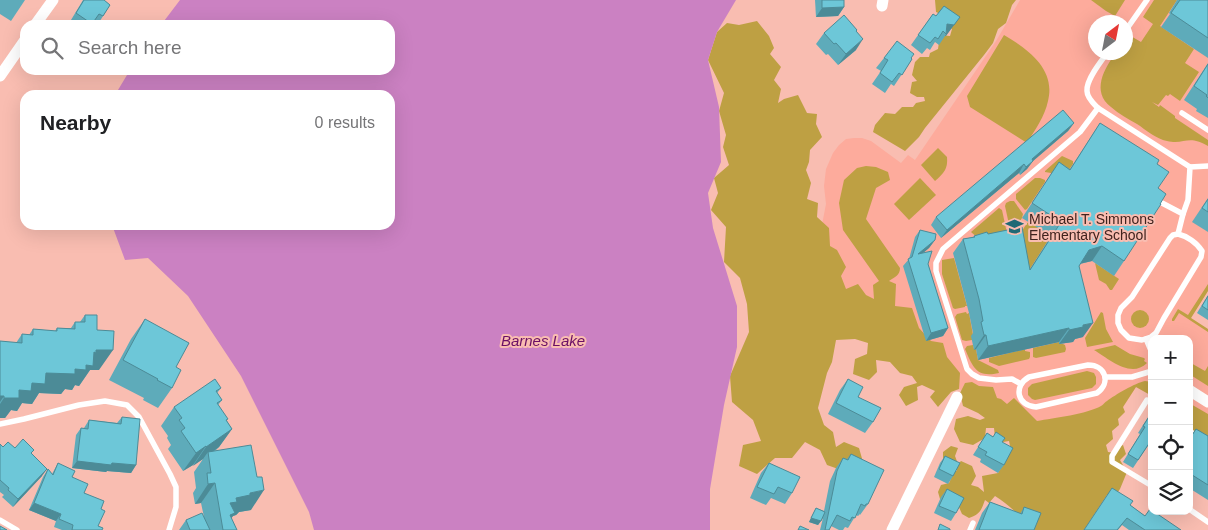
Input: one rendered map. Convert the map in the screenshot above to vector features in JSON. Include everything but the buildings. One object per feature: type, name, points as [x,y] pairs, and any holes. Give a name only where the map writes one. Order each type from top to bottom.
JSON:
[{"type":"street","points":[[39,20],[53,0]]},
{"type":"street","points":[[0,76],[20,47]]},
{"type":"street","points":[[1193,393],[1208,402]]},
{"type":"street","points":[[892,530],[957,397]]},
{"type":"lane","points":[[1133,20],[1147,0]]},
{"type":"lane","points":[[1103,60],[1089,83],[1087,92],[1090,100],[1098,108],[1190,167],[1208,166]]},
{"type":"lane","points":[[1021,384],[1012,379],[978,378],[967,369],[936,271],[936,263],[942,249],[1080,132],[1098,108]]},
{"type":"lane","points":[[1182,113],[1208,130]]},
{"type":"lane","points":[[1178,234],[1188,200],[1190,167]]},
{"type":"lane","points":[[1162,202],[1183,214]]},
{"type":"lane","points":[[1178,234],[1182,234],[1198,245],[1202,250],[1201,257],[1156,333],[1151,338],[1137,340],[1126,336],[1118,323],[1118,315],[1121,308],[1132,297],[1170,238],[1178,234]]},
{"type":"lane","points":[[1146,339],[1148,344]]},
{"type":"lane","points":[[1088,365],[1100,368],[1105,377],[1103,388],[1097,393],[1036,407],[1027,405],[1021,400],[1018,392],[1021,384],[1029,377],[1088,365]]},
{"type":"lane","points":[[1105,377],[1132,377],[1148,372]]},
{"type":"lane","points":[[1148,400],[1136,416],[1112,456],[1112,462],[1148,484]]},
{"type":"lane","points":[[0,424],[79,405],[106,401],[127,405],[138,417],[176,488],[176,507],[169,530]]},
{"type":"lane","points":[[1193,433],[1208,442]]},
{"type":"lane","points":[[1193,511],[1208,522]]},
{"type":"lane","points":[[0,520],[17,530]]},
{"type":"lane","points":[[970,530],[973,523]]},
{"type":"shaded area","points":[[935,0],[1016,0],[1012,5],[1006,23],[998,29],[993,43],[919,137],[905,151],[873,132],[875,125],[885,113],[895,114],[902,107],[913,107],[916,103],[925,101],[924,97],[917,97],[910,93],[912,82],[917,81],[912,75],[915,62],[920,57],[929,57],[930,53],[938,49],[940,35],[950,36],[952,29],[946,24],[945,16],[936,12]]},
{"type":"shaded area","name":"Michael T. Simmons Elementary School","points":[[1020,0],[1208,0],[1208,291],[1191,318],[1208,329],[1208,374],[1203,382],[1208,386],[1208,431],[1193,422],[1193,335],[1148,335],[1148,394],[1136,387],[1085,467],[833,311],[817,250],[826,204],[824,186],[826,169],[833,153],[846,139],[862,138],[871,141],[901,163],[908,155],[915,160],[996,41]]},
{"type":"shaded area","points":[[1091,0],[1125,0],[1116,15],[1106,11]]},
{"type":"shaded area","points":[[1154,0],[1177,0],[1160,26],[1194,49],[1185,63],[1199,72],[1180,101],[1170,94],[1166,95],[1158,105],[1152,102],[1159,107],[1160,105],[1175,116],[1175,118],[1208,140],[1208,146],[1191,140],[1173,142],[1159,138],[1114,110],[1105,101],[1101,87],[1107,66],[1111,60],[1133,60],[1133,37],[1141,42],[1153,24],[1143,17]]},
{"type":"shaded area","points":[[757,21],[769,36],[774,48],[770,54],[781,67],[774,80],[781,89],[778,103],[798,95],[807,113],[817,114],[816,124],[822,137],[810,150],[806,170],[811,183],[807,199],[818,203],[817,217],[829,228],[830,246],[837,250],[846,267],[841,276],[846,289],[858,284],[866,295],[874,299],[873,285],[879,281],[843,230],[839,203],[844,180],[857,168],[866,166],[876,167],[888,172],[890,180],[876,188],[866,219],[900,268],[898,274],[889,281],[896,284],[895,306],[912,308],[919,328],[931,341],[943,343],[947,357],[960,373],[959,389],[951,392],[938,407],[930,397],[935,391],[922,385],[917,387],[918,400],[906,406],[899,395],[904,387],[917,383],[912,376],[900,373],[890,362],[876,360],[877,372],[869,380],[853,374],[855,359],[867,354],[868,343],[855,339],[836,340],[832,362],[827,373],[818,408],[824,425],[833,432],[836,447],[844,442],[859,448],[863,462],[841,470],[827,465],[820,450],[805,442],[792,458],[775,458],[757,474],[739,466],[743,445],[761,441],[753,420],[732,402],[730,376],[749,332],[747,304],[740,278],[724,262],[726,227],[711,210],[718,193],[714,178],[729,165],[723,147],[726,135],[719,111],[724,93],[708,60],[717,32],[727,23],[739,25]]},
{"type":"shaded area","points":[[1004,35],[1038,61],[1048,79],[1047,107],[1027,143],[970,107],[967,96]]},
{"type":"shaded area","points":[[938,148],[947,157],[947,165],[941,176],[935,181],[921,165]]},
{"type":"shaded area","points":[[1062,156],[1073,161],[1064,177],[1060,178],[1045,172],[1045,171]]},
{"type":"shaded area","points":[[920,178],[936,195],[909,220],[894,204]]},
{"type":"shaded area","points":[[1035,178],[1045,180],[1045,182],[1025,210],[1016,199],[1016,194]]},
{"type":"shaded area","points":[[1010,201],[1014,201],[1023,214],[1013,231],[1010,229],[1005,206]]},
{"type":"shaded area","points":[[999,208],[1002,210],[1008,238],[987,246],[971,232]]},
{"type":"shaded area","points":[[1030,222],[1051,236],[1028,272],[1013,245],[1027,223]]},
{"type":"shaded area","points":[[954,258],[967,306],[955,309],[953,308],[942,274],[942,260]]},
{"type":"shaded area","points":[[1095,263],[1119,279],[1112,290],[1099,280]]},
{"type":"shaded area","points":[[1208,284],[1208,291],[1191,318],[1208,329],[1208,332],[1179,313],[1174,321],[1172,321],[1178,309],[1188,315]]},
{"type":"shaded area","points":[[1140,310],[1146,313],[1149,319],[1146,325],[1140,328],[1134,325],[1131,319],[1134,313]]},
{"type":"shaded area","points":[[966,312],[967,314],[969,313],[973,335],[972,340],[966,341],[962,340],[955,317],[957,314]]},
{"type":"shaded area","points":[[1101,312],[1103,313],[1106,329],[1113,342],[1087,347],[1085,338]]},
{"type":"shaded area","points":[[1059,342],[1059,344],[1065,345],[1065,352],[1033,357],[1033,348]]},
{"type":"shaded area","points":[[973,345],[974,349],[976,349],[978,360],[998,370],[999,373],[985,374],[976,370],[965,349],[967,346]]},
{"type":"shaded area","points":[[1115,345],[1130,354],[1144,358],[1144,361],[1147,363],[1134,369],[1127,368],[1120,366],[1094,350]]},
{"type":"shaded area","points":[[1025,349],[1025,351],[1030,352],[1029,359],[999,366],[989,362],[989,358]]},
{"type":"shaded area","points":[[1193,364],[1205,371],[1208,366],[1208,386],[1193,377]]},
{"type":"shaded area","points":[[1087,371],[1094,373],[1096,377],[1096,384],[1092,388],[1035,400],[1028,395],[1028,388],[1032,384]]},
{"type":"shaded area","points":[[1148,381],[1148,394],[1136,387],[1123,407],[1125,412],[1118,419],[1119,425],[1112,431],[1113,439],[1106,445],[1108,452],[1115,453],[1116,448],[1123,445],[1126,454],[1120,460],[1127,472],[1120,489],[1113,499],[1107,495],[1084,530],[1031,530],[1006,503],[995,496],[989,503],[985,500],[980,512],[969,518],[962,514],[958,505],[940,499],[938,492],[941,485],[949,483],[955,470],[957,471],[956,466],[943,460],[943,452],[951,446],[958,448],[955,456],[958,464],[961,461],[972,466],[976,476],[971,485],[978,487],[984,492],[982,476],[998,473],[1011,451],[1009,441],[1003,442],[995,437],[994,428],[986,428],[985,438],[973,445],[960,442],[954,429],[956,419],[968,416],[980,420],[985,418],[963,406],[960,393],[965,383],[972,382],[979,386],[993,387],[997,398],[1007,404],[1014,398],[1037,421],[1095,409],[1136,384]]},
{"type":"shaded area","points":[[1193,405],[1208,414],[1208,450],[1194,438]]},
{"type":"water","name":"Barnes Lake","points":[[180,0],[736,0],[717,32],[708,60],[719,107],[721,162],[708,193],[713,228],[737,306],[737,347],[724,405],[710,489],[710,530],[314,530],[309,512],[241,376],[188,296],[148,258],[125,260],[114,230],[395,230],[395,90],[118,90],[127,75],[395,75],[395,20],[165,20]]},
{"type":"place","name":"Michael T. Simmons Elementary School","points":[[1015,227]]}]
